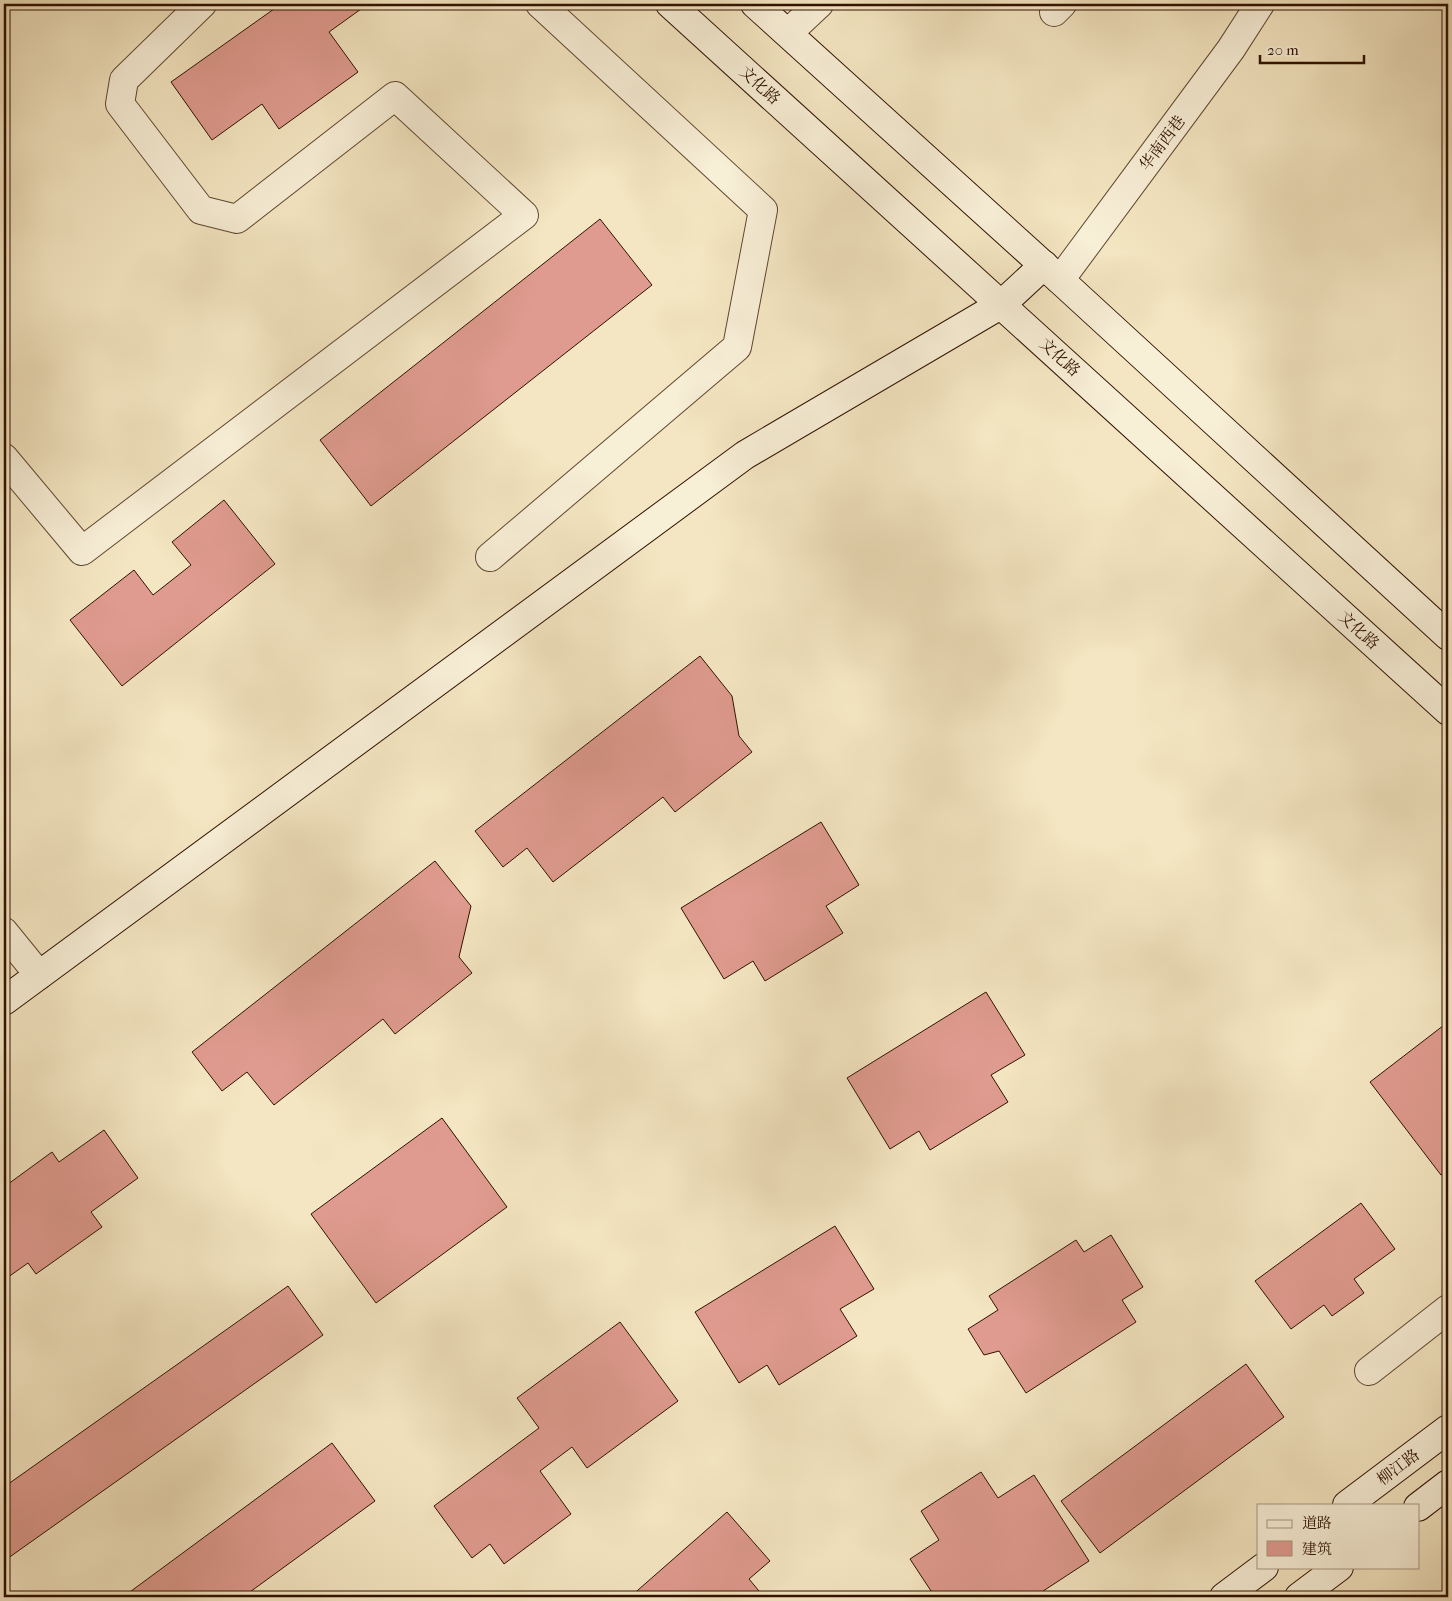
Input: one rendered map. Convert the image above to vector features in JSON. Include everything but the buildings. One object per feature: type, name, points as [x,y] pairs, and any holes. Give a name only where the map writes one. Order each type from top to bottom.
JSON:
[{"type":"street","points":[[4,458],[82,551],[524,215],[395,96],[237,219],[201,210],[120,104],[124,80],[202,4]]},
{"type":"street","points":[[490,557],[737,347],[763,210],[540,4]]},
{"type":"street","name":"文化路","points":[[670,4],[1448,711]]},
{"type":"street","points":[[755,4],[1052,272],[1448,636]]},
{"type":"street","points":[[788,33],[819,4]]},
{"type":"street","name":"华南西巷","points":[[4,1001],[745,455],[1002,304],[1052,272],[1231,49],[1260,4]]},
{"type":"street","points":[[4,932],[39,975]]},
{"type":"street","points":[[1368,1370],[1448,1309]]},
{"type":"street","name":"柳江路","points":[[1348,1504],[1448,1429]]},
{"type":"street","points":[[1420,1505],[1448,1484]]},
{"type":"street","points":[[1224,1597],[1263,1568]]},
{"type":"street","points":[[1299,1597],[1337,1568]]}]
